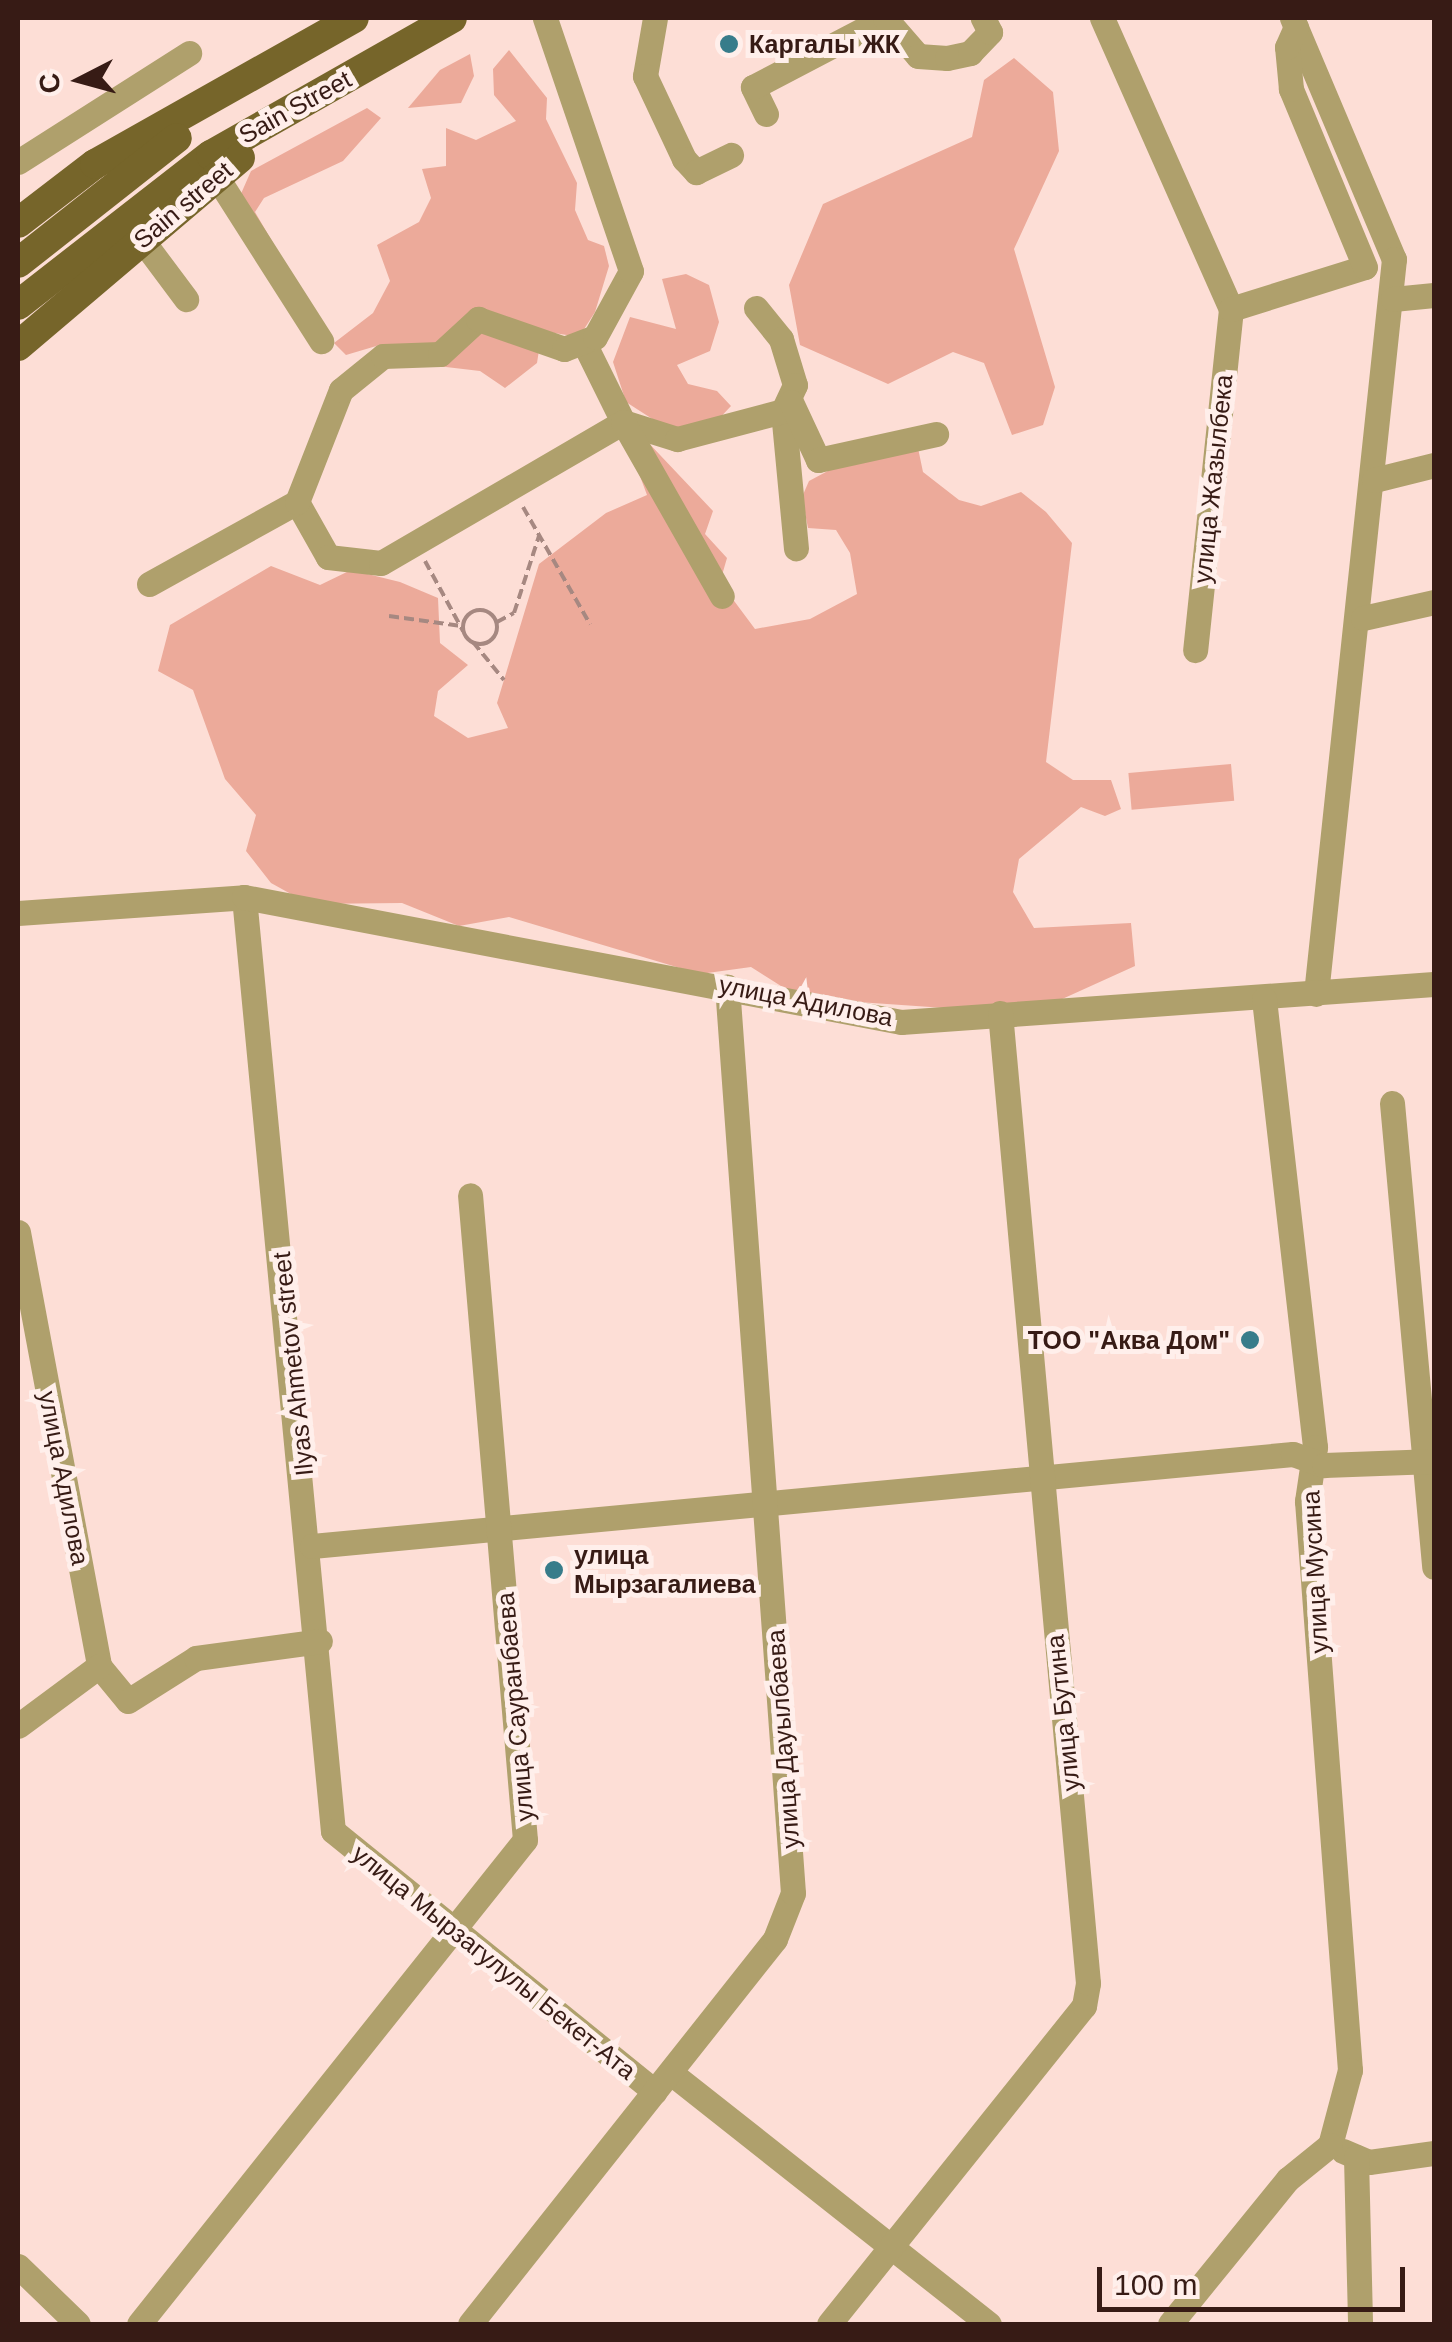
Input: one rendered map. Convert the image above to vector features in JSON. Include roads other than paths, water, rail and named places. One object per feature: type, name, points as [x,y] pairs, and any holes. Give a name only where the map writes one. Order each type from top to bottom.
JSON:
[{"type":"main road","name":"Sain Street","points":[[18,263],[263,72],[354,18]]},
{"type":"main road","name":"Sain Street","points":[[18,306],[210,155],[452,18]]},
{"type":"main road","name":"Sain street","points":[[18,223],[96,164],[263,72]]},
{"type":"main road","name":"Sain street","points":[[18,346],[216,176],[356,73]]},
{"type":"street","points":[[545,18],[631,271],[586,348]]},
{"type":"street","points":[[655,18],[645,76],[684,159],[696,172],[731,155]]},
{"type":"street","points":[[766,114],[753,87],[885,18],[918,56],[948,58],[970,54],[990,32],[983,18]]},
{"type":"street","points":[[1102,18],[1231,308],[1365,267],[1291,89],[1287,47],[1294,22]]},
{"type":"street","points":[[1294,22],[1390,235],[1393,298],[1363,618],[1316,994]]},
{"type":"street","points":[[18,162],[188,53]]},
{"type":"street","points":[[216,176],[321,342]]},
{"type":"street","points":[[142,240],[186,299]]},
{"type":"street","points":[[1393,298],[1434,295]]},
{"type":"street","points":[[756,308],[780,339],[796,548]]},
{"type":"street","name":"улица Жазылбека","points":[[1194,650],[1231,308]]},
{"type":"street","points":[[150,584],[296,502],[342,390],[383,356],[440,354],[478,318],[586,348],[622,422],[722,596]]},
{"type":"street","points":[[296,502],[328,557],[381,563],[622,422],[677,439],[787,406]]},
{"type":"street","points":[[787,406],[818,460],[936,434]]},
{"type":"street","points":[[1374,480],[1434,465]]},
{"type":"street","points":[[1363,618],[1434,602]]},
{"type":"street","name":"улица Адилова","points":[[18,913],[244,897],[728,986],[901,1022],[1434,984]]},
{"type":"street","name":"Ilyas Ahmetov street","points":[[244,897],[312,1546],[334,1831]]},
{"type":"street","name":"улица Дауылбаева","points":[[470,2324],[775,1939],[793,1893],[728,986]]},
{"type":"street","name":"улица Мусина","points":[[1264,999],[1311,1460],[1350,2070],[1330,2145]]},
{"type":"street","name":"улица Бутина","points":[[829,2324],[1084,2006],[1000,1013]]},
{"type":"street","points":[[1392,1103],[1430,1461],[1434,1567]]},
{"type":"street","name":"улица Сауранбаева","points":[[139,2324],[525,1840],[470,1195]]},
{"type":"street","name":"улица Адилова","points":[[18,1232],[98,1666]]},
{"type":"street","points":[[312,1546],[500,1522],[766,1496],[1293,1454],[1311,1460],[1430,1461]]},
{"type":"street","points":[[18,1726],[98,1666],[128,1701],[196,1658],[320,1641]]},
{"type":"street","name":"улица Мырзагулулы Бекет-Ата","points":[[334,1831],[454,1930],[891,2248],[989,2324]]},
{"type":"street","points":[[1170,2324],[1288,2179],[1330,2145],[1356,2156],[1434,2152]]},
{"type":"street","points":[[1356,2156],[1360,2324]]},
{"type":"street","points":[[18,2266],[78,2324]]},
{"type":"place","name":"Каргалы ЖК","points":[[729,44]]},
{"type":"place","name":"ТОО \"Аква Дом\"","points":[[1250,1340]]},
{"type":"place","name":"улица Мырзагалиева","points":[[554,1570]]}]
